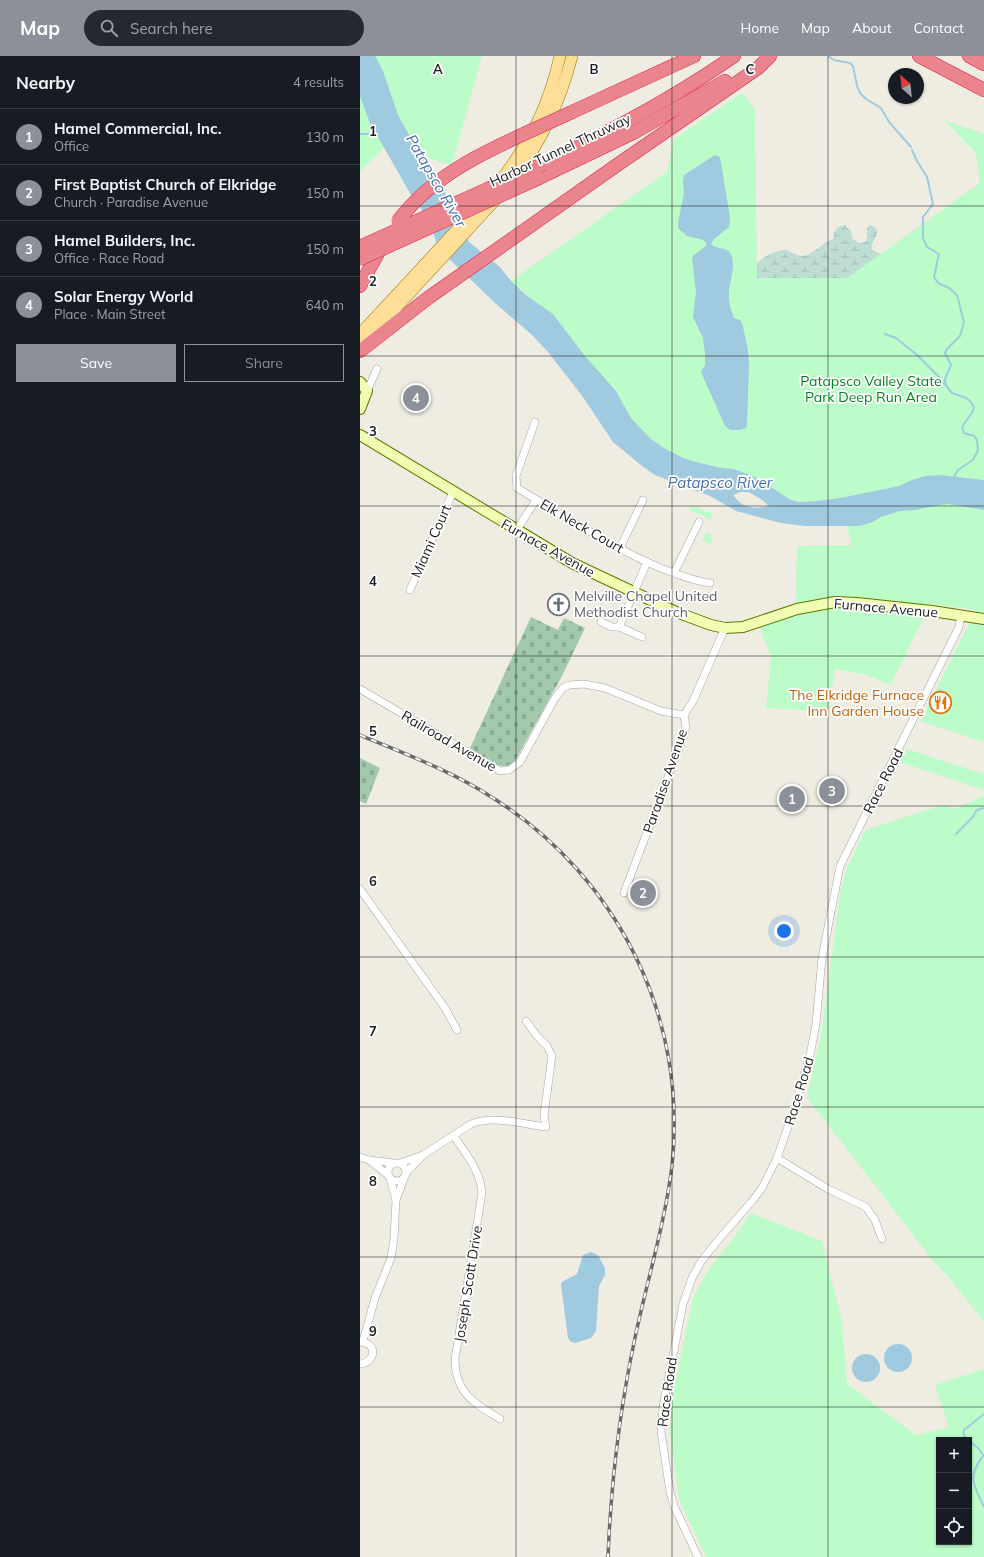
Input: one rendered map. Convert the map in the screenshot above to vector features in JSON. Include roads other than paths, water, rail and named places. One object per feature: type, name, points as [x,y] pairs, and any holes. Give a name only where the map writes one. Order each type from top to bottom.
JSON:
[{"type":"highway","points":[[360,286],[385,240],[406,211],[428,190],[458,167],[478,156],[694,56]]},
{"type":"highway","name":"Harbor Tunnel Thruway","points":[[360,247],[544,164],[606,133],[658,106],[707,76],[734,56]]},
{"type":"highway","name":"Harbor Tunnel Thruway","points":[[360,259],[633,133],[715,87],[766,56]]},
{"type":"highway","points":[[360,351],[452,281],[758,68],[770,56]]},
{"type":"highway","points":[[919,56],[984,90]]},
{"type":"highway","points":[[968,56],[984,64]]},
{"type":"main road","points":[[494,196],[537,125],[549,96],[560,56]]},
{"type":"main road","points":[[360,334],[434,260],[494,196],[532,151],[558,100],[572,56]]},
{"type":"main road","points":[[360,347],[434,260]]},
{"type":"street","points":[[360,409],[377,369]]},
{"type":"street","points":[[360,382],[367,391]]},
{"type":"street","name":"Elk Neck Court","points":[[534,422],[516,476],[517,488],[647,562],[696,582],[710,583]]},
{"type":"street","name":"Furnace Avenue","points":[[360,435],[516,531],[579,567],[696,620],[725,628],[751,625],[797,609],[835,602],[857,603],[984,619]]},
{"type":"street","name":"Miami Court","points":[[410,590],[453,492]]},
{"type":"street","points":[[516,531],[536,500]]},
{"type":"street","points":[[620,548],[643,500]]},
{"type":"street","points":[[674,573],[699,522]]},
{"type":"street","points":[[619,627],[647,562]]},
{"type":"street","name":"Race Road","points":[[698,1557],[674,1506],[670,1492],[661,1432],[663,1407],[683,1304],[694,1273],[710,1249],[762,1188],[777,1158],[796,1104],[810,1055],[816,1024],[822,958],[840,866],[959,627],[961,615]]},
{"type":"street","points":[[601,622],[612,627],[619,627],[642,637]]},
{"type":"street","name":"Paradise Avenue","points":[[624,893],[681,743],[686,727],[684,715],[693,701],[725,628]]},
{"type":"street","name":"Railroad Avenue","points":[[360,689],[500,771],[510,770],[520,762],[555,698],[563,688],[569,686],[584,684],[605,688],[661,711],[684,715]]},
{"type":"street","points":[[360,889],[445,1008],[457,1030]]},
{"type":"street","points":[[360,1364],[370,1361],[373,1352],[371,1346],[361,1341],[374,1298],[391,1258],[396,1220],[396,1200],[388,1169],[397,1163],[423,1155],[471,1124],[487,1119],[546,1127],[544,1115],[552,1056],[547,1046],[537,1036],[526,1021]]},
{"type":"street","name":"Joseph Scott Drive","points":[[454,1136],[475,1168],[481,1184],[482,1193],[455,1359],[456,1377],[465,1394],[479,1406],[500,1419]]},
{"type":"street","points":[[369,1160],[389,1177],[398,1181],[423,1155]]},
{"type":"street","points":[[360,1157],[369,1160],[397,1163],[405,1168],[405,1175],[396,1200]]},
{"type":"street","points":[[777,1158],[828,1188],[866,1207],[875,1220],[882,1238]]},
{"type":"water","name":"Patapsco River","points":[[360,56],[375,56],[383,71],[398,115],[421,157],[448,197],[469,242],[500,267],[511,281],[526,295],[553,314],[585,356],[616,391],[631,418],[651,439],[664,448],[683,458],[722,468],[734,469],[755,477],[791,500],[799,502],[840,498],[899,486],[925,476],[939,475],[984,480],[984,510],[948,504],[916,510],[900,511],[859,526],[805,526],[781,523],[736,511],[710,496],[655,475],[613,442],[583,397],[548,352],[531,334],[495,303],[443,253],[437,244],[431,226],[424,213],[411,195],[370,123],[360,96]],"holes":[[[740,492],[749,492],[769,506],[754,508],[745,506],[734,495]]]},
{"type":"water","points":[[715,155],[720,157],[730,218],[729,227],[714,239],[711,244],[728,251],[732,257],[733,267],[729,290],[731,311],[734,318],[740,320],[742,323],[748,350],[747,424],[746,428],[740,430],[730,430],[725,426],[701,372],[705,365],[705,353],[703,338],[693,317],[696,292],[692,258],[706,246],[706,243],[703,240],[687,236],[678,228],[684,193],[684,175]]},
{"type":"water","points":[[591,1252],[598,1255],[605,1268],[605,1275],[599,1286],[596,1331],[591,1338],[575,1343],[571,1342],[568,1338],[561,1284],[577,1274],[583,1255]]},
{"type":"water","points":[[898,1344],[908,1348],[912,1358],[908,1368],[898,1372],[888,1368],[884,1358],[888,1348]]},
{"type":"water","points":[[866,1354],[876,1358],[880,1368],[876,1378],[866,1382],[856,1378],[852,1368],[856,1358]]},
{"type":"waterway","points":[[828,56],[834,60],[850,63],[853,66],[860,93],[866,99],[881,108],[889,122],[911,147]]},
{"type":"waterway","points":[[360,134],[379,134]]},
{"type":"waterway","points":[[912,150],[927,177],[933,204],[923,217],[923,238],[927,247],[939,254],[934,277],[938,283],[949,288],[957,295],[964,322],[960,336],[945,353],[951,365],[945,379],[946,385]]},
{"type":"waterway","points":[[885,334],[896,338],[917,355],[938,376],[952,393],[966,398],[974,407],[973,411],[962,427],[964,433],[974,436],[977,440],[978,450],[973,460],[958,470],[953,479]]},
{"type":"waterway","points":[[956,834],[972,818],[977,810],[984,808]]},
{"type":"waterway","points":[[965,1437],[964,1430],[984,1414]]},
{"type":"waterway","points":[[972,1443],[983,1455]]},
{"type":"waterway","points":[[984,1455],[978,1463],[973,1475],[975,1487],[984,1507]]},
{"type":"railway","points":[[360,735],[461,779],[493,798],[537,830],[576,868],[609,910],[635,956],[655,1005],[668,1057],[674,1111],[672,1166],[665,1208],[636,1333],[625,1389],[611,1501],[608,1557]]},
{"type":"place","name":"Solar Energy World","points":[[416,398]]},
{"type":"place","name":"Melville Chapel United Methodist Church","points":[[559,604]]},
{"type":"place","name":"The Elkridge Furnace Inn Garden House","points":[[940,703]]},
{"type":"place","name":"Hamel Builders, Inc.","points":[[832,791]]},
{"type":"place","name":"Hamel Commercial, Inc.","points":[[792,799]]},
{"type":"place","name":"First Baptist Church of Elkridge","points":[[643,893]]},
{"type":"park label","name":"Patapsco Valley State Park Deep Run Area","points":[[871,390]]}]
